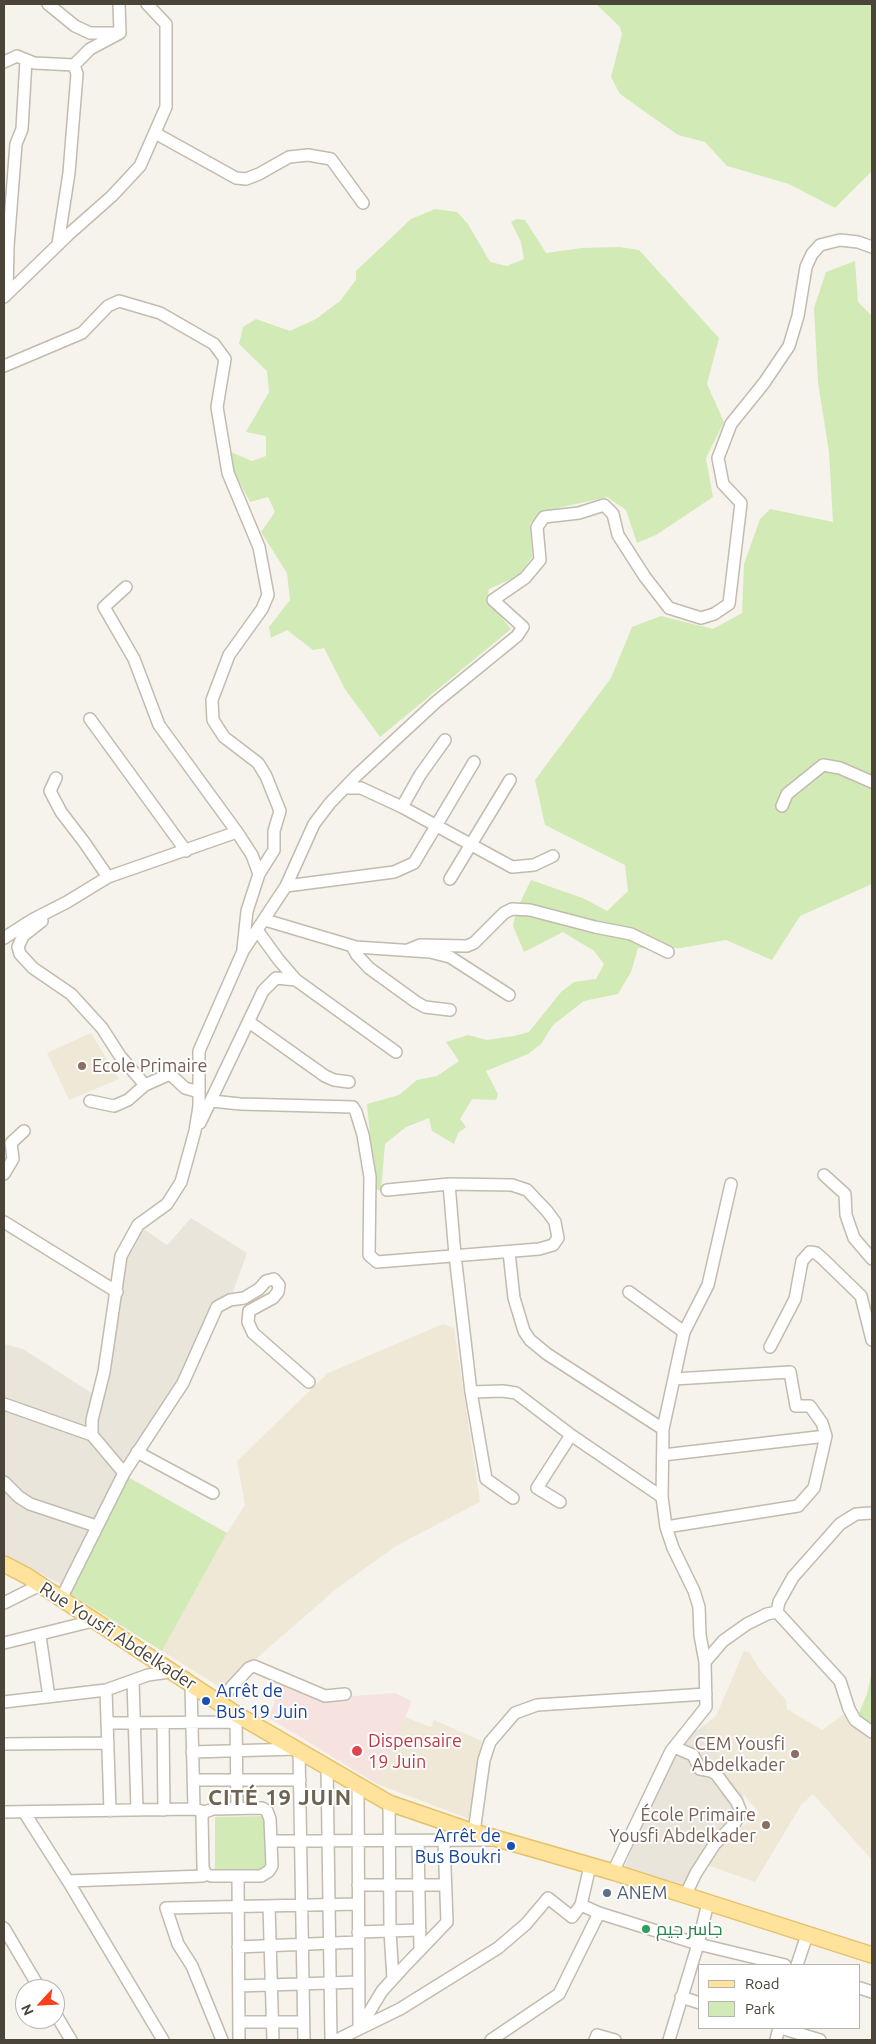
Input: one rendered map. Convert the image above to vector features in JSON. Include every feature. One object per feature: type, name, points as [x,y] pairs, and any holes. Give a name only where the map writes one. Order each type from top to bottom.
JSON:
[{"type":"main road","name":"Rue Yousfi Abdelkader","points":[[4,1564],[40,1585],[191,1685],[236,1718],[327,1766],[389,1803],[474,1832],[613,1872],[872,1955]]},
{"type":"street","points":[[48,4],[75,26],[90,33],[120,34]]},
{"type":"street","points":[[119,4],[120,34]]},
{"type":"street","points":[[5,295],[112,196],[140,166],[166,107],[166,24],[148,4]]},
{"type":"street","points":[[4,62],[17,56],[34,64],[74,65],[90,49],[120,34]]},
{"type":"street","points":[[5,295],[16,144],[22,129],[26,60]]},
{"type":"street","points":[[58,244],[69,173],[77,74],[74,65]]},
{"type":"street","points":[[154,133],[236,178],[246,179],[259,174],[289,157],[308,155],[331,159],[363,203]]},
{"type":"street","points":[[92,1435],[92,1420],[104,1372],[121,1256],[138,1225],[167,1204],[181,1182],[195,1131],[199,1106],[199,1051],[243,951],[286,886],[314,824],[330,803],[356,776],[436,702],[517,636],[523,627],[493,600],[525,578],[540,560],[537,527],[544,517],[579,513],[604,505],[614,514],[618,535],[645,577],[669,608],[701,618],[714,614],[729,604],[741,503],[723,484],[718,458],[731,424],[764,383],[789,346],[798,316],[806,267],[812,254],[820,245],[840,240],[858,242],[872,247]]},
{"type":"street","points":[[4,366],[82,333],[108,306],[119,301],[160,313],[214,344],[225,359],[217,408],[228,473],[259,547],[268,595],[262,608],[229,655],[212,700],[213,720],[224,738],[258,763],[266,776],[280,811],[274,831],[274,850],[259,874],[247,911],[243,951]]},
{"type":"street","points":[[126,587],[104,606],[134,659],[159,725],[252,854],[259,874]]},
{"type":"street","points":[[90,719],[186,851]]},
{"type":"street","points":[[402,807],[420,775],[445,740]]},
{"type":"street","points":[[286,886],[405,869],[414,863],[474,762]]},
{"type":"street","points":[[782,806],[786,794],[823,765],[857,773],[872,782]]},
{"type":"street","points":[[56,778],[50,791],[60,812],[108,877]]},
{"type":"street","points":[[450,879],[510,780]]},
{"type":"street","points":[[346,788],[361,788],[402,807],[512,867],[534,865],[552,856]]},
{"type":"street","points":[[4,938],[108,877],[237,832]]},
{"type":"street","points":[[61,906],[23,936],[18,947],[20,954],[33,968],[72,994],[102,1028],[120,1056],[145,1085]]},
{"type":"street","points":[[408,950],[427,944],[467,946],[474,942],[504,913],[512,909],[530,910],[630,934],[668,952]]},
{"type":"street","points":[[265,920],[352,946],[430,952],[450,957],[509,995]]},
{"type":"street","points":[[257,930],[296,980],[396,1052]]},
{"type":"street","points":[[352,946],[369,968],[416,1002],[425,1007],[450,1010]]},
{"type":"street","points":[[195,1131],[212,1101],[263,991],[276,978],[296,980]]},
{"type":"street","points":[[249,1022],[325,1076],[334,1080],[349,1082]]},
{"type":"street","points":[[90,1101],[114,1106],[128,1100],[145,1085],[170,1074],[185,1088],[199,1092]]},
{"type":"street","points":[[212,1101],[240,1104],[353,1107],[363,1135],[370,1177],[369,1255],[377,1262],[539,1249],[553,1245],[558,1238],[555,1222],[546,1211],[527,1190],[512,1185],[449,1184],[387,1190]]},
{"type":"street","points":[[4,1174],[13,1159],[11,1143],[24,1131]]},
{"type":"street","points":[[824,1175],[845,1194],[846,1214],[854,1238],[872,1259]]},
{"type":"street","points":[[449,1184],[455,1255],[471,1392],[486,1479],[513,1498]]},
{"type":"street","points":[[613,1872],[674,1747],[706,1708],[705,1662],[696,1599],[673,1548],[666,1527],[662,1498],[663,1429],[684,1332],[708,1285],[731,1184]]},
{"type":"street","points":[[5,1224],[117,1292]]},
{"type":"street","points":[[509,1252],[514,1298],[524,1331],[530,1340],[547,1354],[663,1429]]},
{"type":"street","points":[[770,1347],[795,1299],[802,1261],[810,1252],[816,1253],[823,1259],[861,1296],[872,1340]]},
{"type":"street","points":[[61,1599],[124,1473],[183,1384],[216,1307],[230,1300],[244,1298],[259,1290],[266,1281],[274,1279],[279,1285],[278,1292],[273,1298],[250,1311],[248,1322],[253,1333],[309,1382]]},
{"type":"street","points":[[629,1292],[684,1332]]},
{"type":"street","points":[[666,1527],[798,1506],[814,1488],[826,1436],[822,1422],[810,1406],[796,1406],[790,1372],[674,1379]]},
{"type":"street","points":[[471,1392],[503,1391],[516,1393],[571,1435],[662,1498]]},
{"type":"street","points":[[4,1404],[92,1435],[124,1473]]},
{"type":"street","points":[[560,1502],[536,1488],[571,1435]]},
{"type":"street","points":[[662,1454],[826,1436]]},
{"type":"street","points":[[137,1452],[214,1493]]},
{"type":"street","points":[[4,1482],[19,1497],[30,1504],[96,1526]]},
{"type":"street","points":[[777,1612],[779,1602],[793,1578],[840,1524],[856,1514],[872,1513]]},
{"type":"street","points":[[4,1603],[40,1585]]},
{"type":"street","points":[[705,1662],[723,1641],[747,1624],[767,1614],[777,1612]]},
{"type":"street","points":[[777,1612],[840,1681],[849,1709],[855,1720],[872,1732]]},
{"type":"street","points":[[4,1643],[40,1636],[94,1621]]},
{"type":"street","points":[[40,1636],[49,1697]]},
{"type":"street","points":[[217,1703],[249,1668],[254,1666],[325,1696],[345,1694]]},
{"type":"street","points":[[4,1702],[106,1690],[148,1676],[169,1672]]},
{"type":"street","points":[[133,1681],[137,1810]]},
{"type":"street","points":[[191,1685],[193,1780],[202,1816],[203,1868],[206,1874]]},
{"type":"street","points":[[106,1690],[110,1811]]},
{"type":"street","points":[[474,1832],[484,1760],[490,1742],[515,1713],[537,1706],[706,1694]]},
{"type":"street","points":[[107,1723],[192,1722],[236,1718],[237,1808]]},
{"type":"street","points":[[163,1723],[164,1810]]},
{"type":"street","points":[[4,1744],[108,1743]]},
{"type":"street","points":[[674,1747],[693,1754],[700,1770],[711,1771],[716,1774],[740,1810],[735,1823],[714,1845],[705,1859],[685,1896]]},
{"type":"street","points":[[192,1752],[298,1750],[304,2040]]},
{"type":"street","points":[[327,1766],[331,2040]]},
{"type":"street","points":[[193,1780],[300,1780]]},
{"type":"street","points":[[358,1785],[359,2029]]},
{"type":"street","points":[[389,1803],[390,1931],[393,1979]]},
{"type":"street","points":[[4,1812],[262,1808],[267,1811],[270,1819],[272,1866],[269,1871],[261,1876],[211,1876],[206,1874],[203,1876],[68,1881]]},
{"type":"street","points":[[24,1812],[68,1881],[163,2040]]},
{"type":"street","points":[[272,1841],[502,1840]]},
{"type":"street","points":[[418,1841],[420,1949]]},
{"type":"street","points":[[359,2029],[382,1992],[447,1922],[444,1841]]},
{"type":"street","points":[[337,2040],[400,2009],[498,1948],[526,1924],[548,1898],[572,1917],[581,1904],[590,1866]]},
{"type":"street","points":[[238,1876],[239,2040]]},
{"type":"street","points":[[358,1885],[445,1886]]},
{"type":"street","points":[[669,2040],[698,1944],[708,1903]]},
{"type":"street","points":[[222,2040],[192,1966],[178,1944],[166,1908],[358,1904]]},
{"type":"street","points":[[581,1904],[599,1913],[698,1944],[781,1964]]},
{"type":"street","points":[[269,1906],[273,2040]]},
{"type":"street","points":[[491,2040],[559,1994],[599,1913]]},
{"type":"street","points":[[4,1928],[34,1979]]},
{"type":"street","points":[[238,1947],[330,1943],[390,1931],[420,1930]]},
{"type":"street","points":[[797,1964],[807,1935]]},
{"type":"street","points":[[238,1986],[358,1982]]},
{"type":"street","points":[[681,1997],[698,2002]]},
{"type":"street","points":[[239,2022],[304,2022]]},
{"type":"street","points":[[64,2029],[71,2040]]},
{"type":"street","points":[[783,2029],[820,2040]]},
{"type":"street","points":[[596,2040],[597,2035],[615,2040]]},
{"type":"shaded area","name":"Ecole Primaire","points":[[91,1033],[119,1079],[69,1100],[47,1053]]},
{"type":"shaded area","points":[[191,1218],[247,1253],[230,1300],[216,1307],[183,1383],[137,1452],[66,1587],[4,1554],[4,1344],[23,1349],[98,1397],[121,1256],[138,1225],[167,1245]]},
{"type":"shaded area","points":[[443,1324],[454,1328],[480,1502],[396,1546],[336,1589],[257,1658],[246,1665],[223,1689],[162,1651],[227,1533],[245,1505],[237,1461],[328,1373]]},
{"type":"shaded area","name":"CEM Yousfi Abdelkader","points":[[744,1651],[750,1653],[759,1669],[786,1700],[787,1709],[822,1730],[844,1714],[854,1725],[872,1736],[872,1860],[813,1794],[801,1805],[755,1882],[707,1865],[729,1837],[759,1813],[722,1768],[706,1724],[716,1716]]},
{"type":"shaded area","name":"Dispensaire 19 Juin","points":[[282,1681],[325,1698],[395,1693],[412,1701],[377,1784],[269,1718]]},
{"type":"shaded area","points":[[405,1717],[431,1727],[434,1720],[482,1741],[472,1820],[377,1784]]},
{"type":"shaded area","points":[[706,1724],[722,1768],[744,1795],[723,1828],[706,1846],[684,1889],[623,1871],[671,1756],[689,1736]]},
{"type":"green space","points":[[596,4],[872,4],[872,171],[835,208],[789,184],[727,166],[705,142],[678,135],[620,94],[611,77],[622,34],[620,27]]},
{"type":"green space","points":[[435,209],[457,212],[468,224],[490,262],[507,266],[524,259],[521,242],[511,222],[517,219],[525,220],[546,253],[582,248],[620,247],[639,250],[719,338],[707,384],[724,422],[706,458],[713,497],[656,535],[637,543],[626,510],[607,497],[549,510],[530,523],[532,557],[518,576],[489,589],[487,600],[511,629],[380,737],[345,689],[324,648],[313,650],[287,630],[271,638],[269,627],[290,600],[287,573],[261,532],[275,512],[268,497],[250,502],[234,472],[231,452],[252,461],[266,456],[266,436],[246,432],[269,392],[267,371],[239,344],[243,327],[256,319],[290,331],[316,319],[340,301],[356,280],[356,271],[411,219]]},
{"type":"green space","points":[[855,261],[858,302],[871,315],[872,313],[872,884],[800,916],[772,960],[726,940],[681,948],[638,948],[631,972],[618,994],[584,1001],[553,1025],[541,1044],[528,1054],[486,1071],[498,1094],[496,1100],[472,1099],[460,1119],[466,1127],[458,1133],[454,1144],[432,1131],[429,1118],[406,1127],[385,1144],[381,1190],[375,1190],[367,1104],[399,1095],[417,1080],[437,1076],[459,1061],[446,1042],[468,1035],[487,1040],[529,1032],[561,992],[574,982],[596,979],[604,964],[594,951],[563,932],[524,952],[513,926],[516,911],[531,880],[585,899],[607,911],[628,891],[625,865],[545,825],[535,780],[611,678],[632,627],[661,616],[713,629],[742,613],[744,564],[760,519],[770,509],[833,522],[829,452],[818,382],[814,308],[826,272]]},
{"type":"green space","points":[[128,1477],[227,1533],[162,1651],[69,1593]]},
{"type":"green space","points":[[872,1671],[872,1729],[857,1718],[867,1694]]},
{"type":"green space","points":[[265,1816],[265,1870],[215,1869],[215,1817]]},
{"type":"place","name":"Ecole Primaire","points":[[82,1066]]},
{"type":"place","name":"Arrêt de Bus 19 Juin","points":[[206,1701]]},
{"type":"place","name":"Dispensaire 19 Juin","points":[[357,1751]]},
{"type":"place","name":"CEM Yousfi Abdelkader","points":[[795,1754]]},
{"type":"place","name":"École Primaire Yousfi Abdelkader","points":[[766,1825]]},
{"type":"place","name":"Arrêt de Bus Boukri","points":[[511,1846]]},
{"type":"place","name":"ANEM","points":[[607,1893]]},
{"type":"place","name":"جاسر جيم","points":[[646,1929]]},
{"type":"district","name":"CITÉ 19 JUIN","points":[[280,1798]]}]
